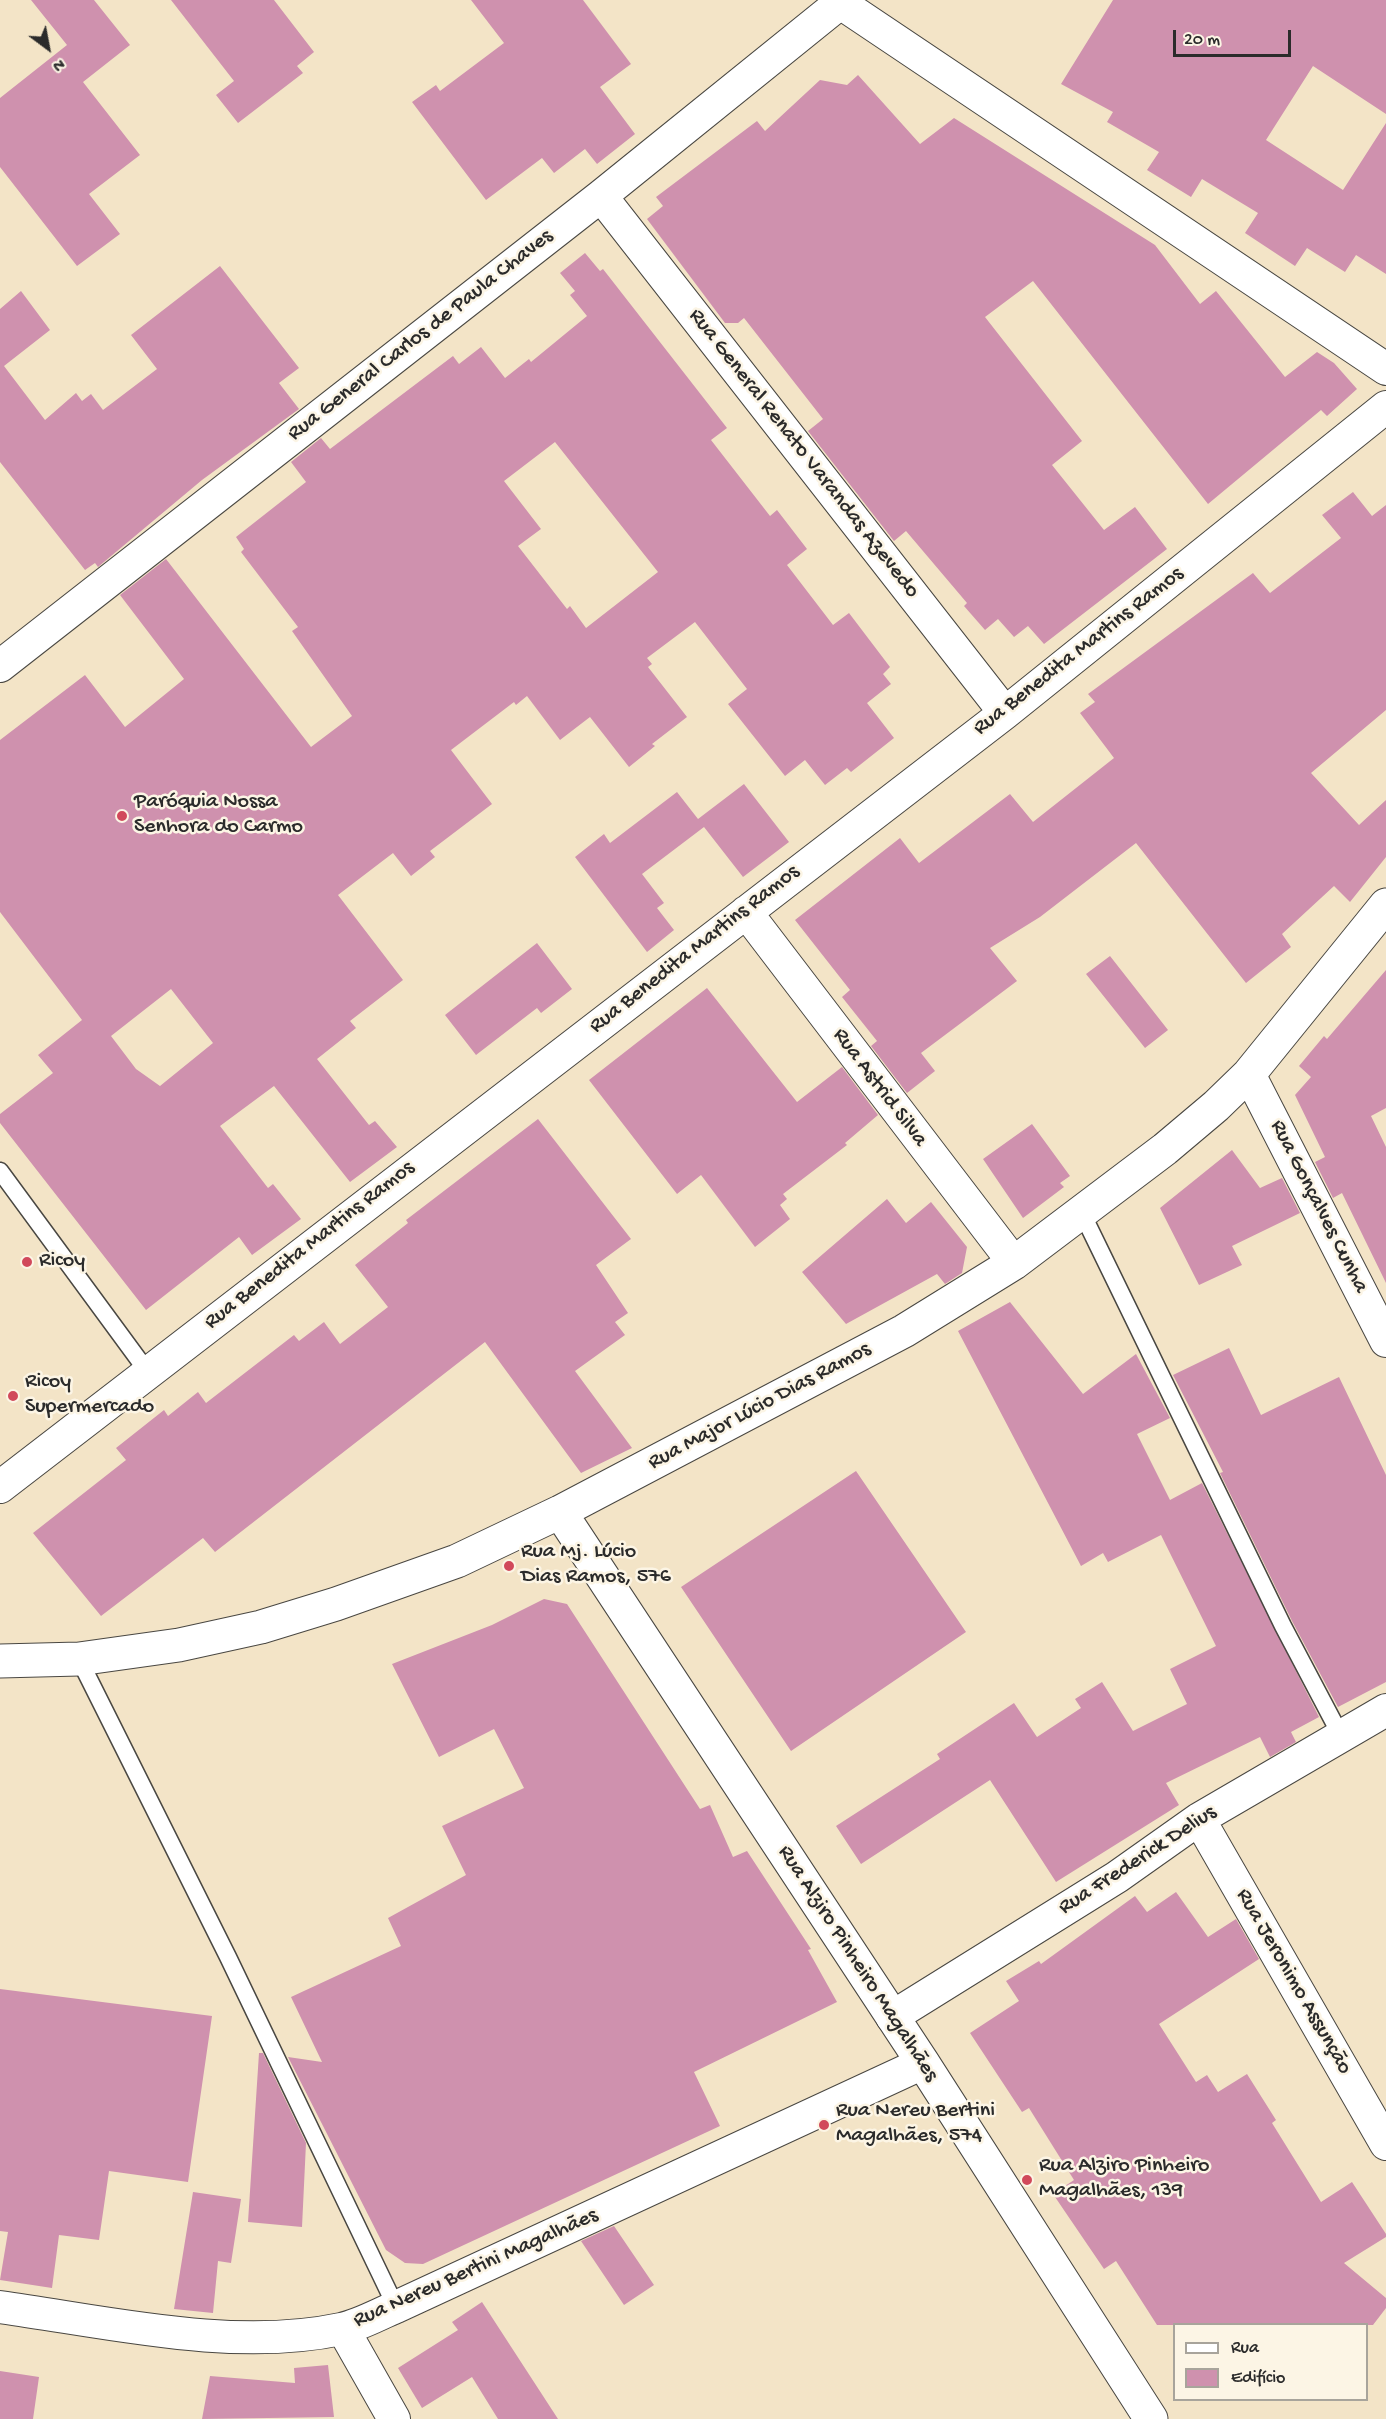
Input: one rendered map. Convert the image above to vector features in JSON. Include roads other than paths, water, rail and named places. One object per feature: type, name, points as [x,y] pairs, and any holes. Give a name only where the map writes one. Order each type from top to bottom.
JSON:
[{"type":"main road","name":"Rua Major Lúcio Dias Ramos","points":[[0,1661],[79,1659],[179,1645],[261,1627],[457,1561],[560,1512],[904,1331],[1014,1263],[1165,1149],[1216,1106],[1249,1074],[1386,905]]},
{"type":"main road","name":"Rua Alziro Pinheiro Magalhães","points":[[560,1512],[923,2063],[1151,2419]]},
{"type":"street","name":"Rua General Carlos de Paula Chaves","points":[[0,666],[601,196],[838,2]]},
{"type":"street","points":[[838,2],[1386,369]]},
{"type":"street","name":"Rua General Renato Varandas Azevedo","points":[[601,196],[1005,712]]},
{"type":"street","name":"Rua Benedita Martins Ramos","points":[[0,1487],[147,1371],[1005,712],[1386,407]]},
{"type":"street","name":"Rua Astrid Silva","points":[[746,912],[1014,1263]]},
{"type":"street","name":"Rua Gonçalves Cunha","points":[[1249,1074],[1386,1341]]},
{"type":"street","name":"Rua Frederick Delius","points":[[892,2017],[1117,1877],[1199,1820],[1386,1710]]},
{"type":"street","name":"Rua Jeronimo Assunção","points":[[1199,1820],[1386,2144]]},
{"type":"street","name":"Rua Nereu Bertini Magalhães","points":[[0,2307],[226,2338],[281,2337],[343,2329],[396,2307],[923,2063]]},
{"type":"street","points":[[343,2329],[394,2419]]},
{"type":"lane","points":[[0,1171],[147,1371]]},
{"type":"lane","points":[[1082,1213],[1283,1626],[1341,1736]]},
{"type":"lane","points":[[79,1659],[233,1967],[396,2307]]},
{"type":"place","name":"Paróquia Nossa Senhora do Carmo","points":[[122,816]]},
{"type":"place","name":"Ricoy","points":[[27,1262]]},
{"type":"place","name":"Ricoy Supermercado","points":[[13,1396]]},
{"type":"place","name":"Rua Mj. Lúcio Dias Ramos, 576","points":[[509,1566]]},
{"type":"place","name":"Rua Nereu Bertini Magalhães, 574","points":[[824,2125]]},
{"type":"place","name":"Rua Alziro Pinheiro Magalhães, 139","points":[[1027,2180]]}]
